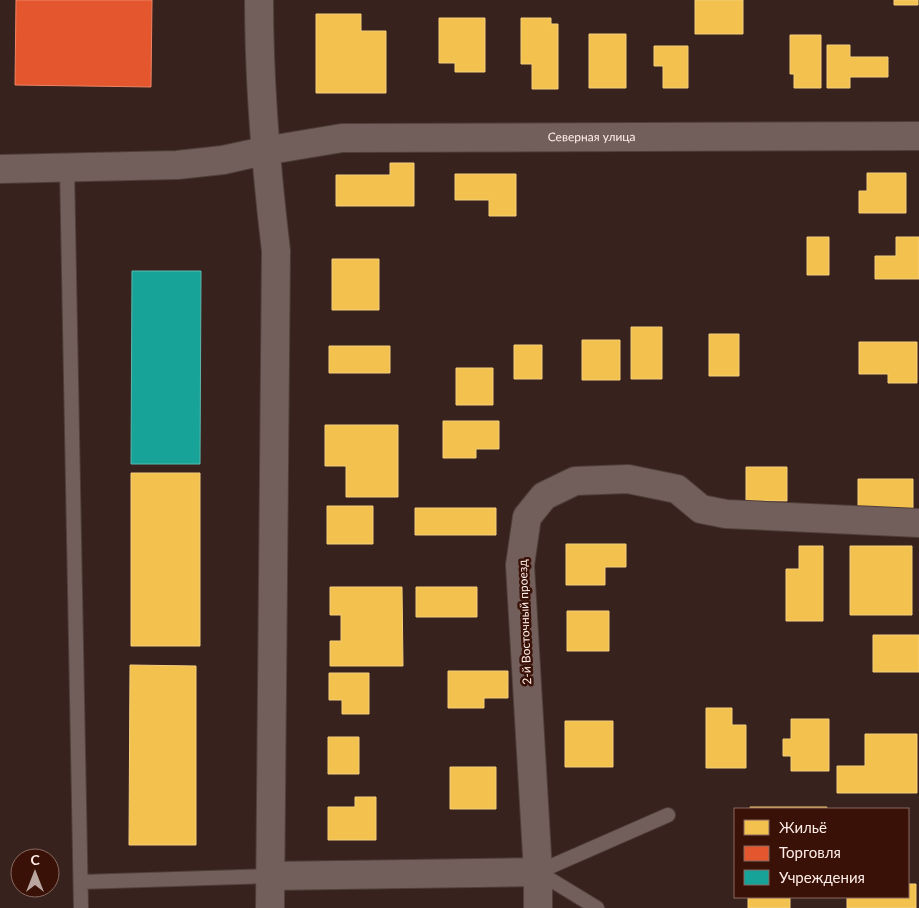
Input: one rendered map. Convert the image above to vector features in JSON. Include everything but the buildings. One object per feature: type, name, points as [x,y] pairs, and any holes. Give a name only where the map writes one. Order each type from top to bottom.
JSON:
[{"type":"street","points":[[260,0],[259,66],[264,151],[276,251],[270,908]]},
{"type":"street","name":"Северная улица","points":[[0,169],[177,165],[223,160],[342,138],[919,136]]},
{"type":"street","name":"2-й Восточный проезд","points":[[538,908],[538,872],[520,565],[527,518],[544,496],[575,481],[628,479],[677,489],[701,509],[726,514],[919,523]]},
{"type":"street","points":[[270,876],[538,872]]},
{"type":"lane","points":[[67,168],[81,908]]},
{"type":"lane","points":[[538,872],[668,815]]},
{"type":"lane","points":[[538,872],[597,908]]},
{"type":"lane","points":[[81,882],[270,876]]}]
